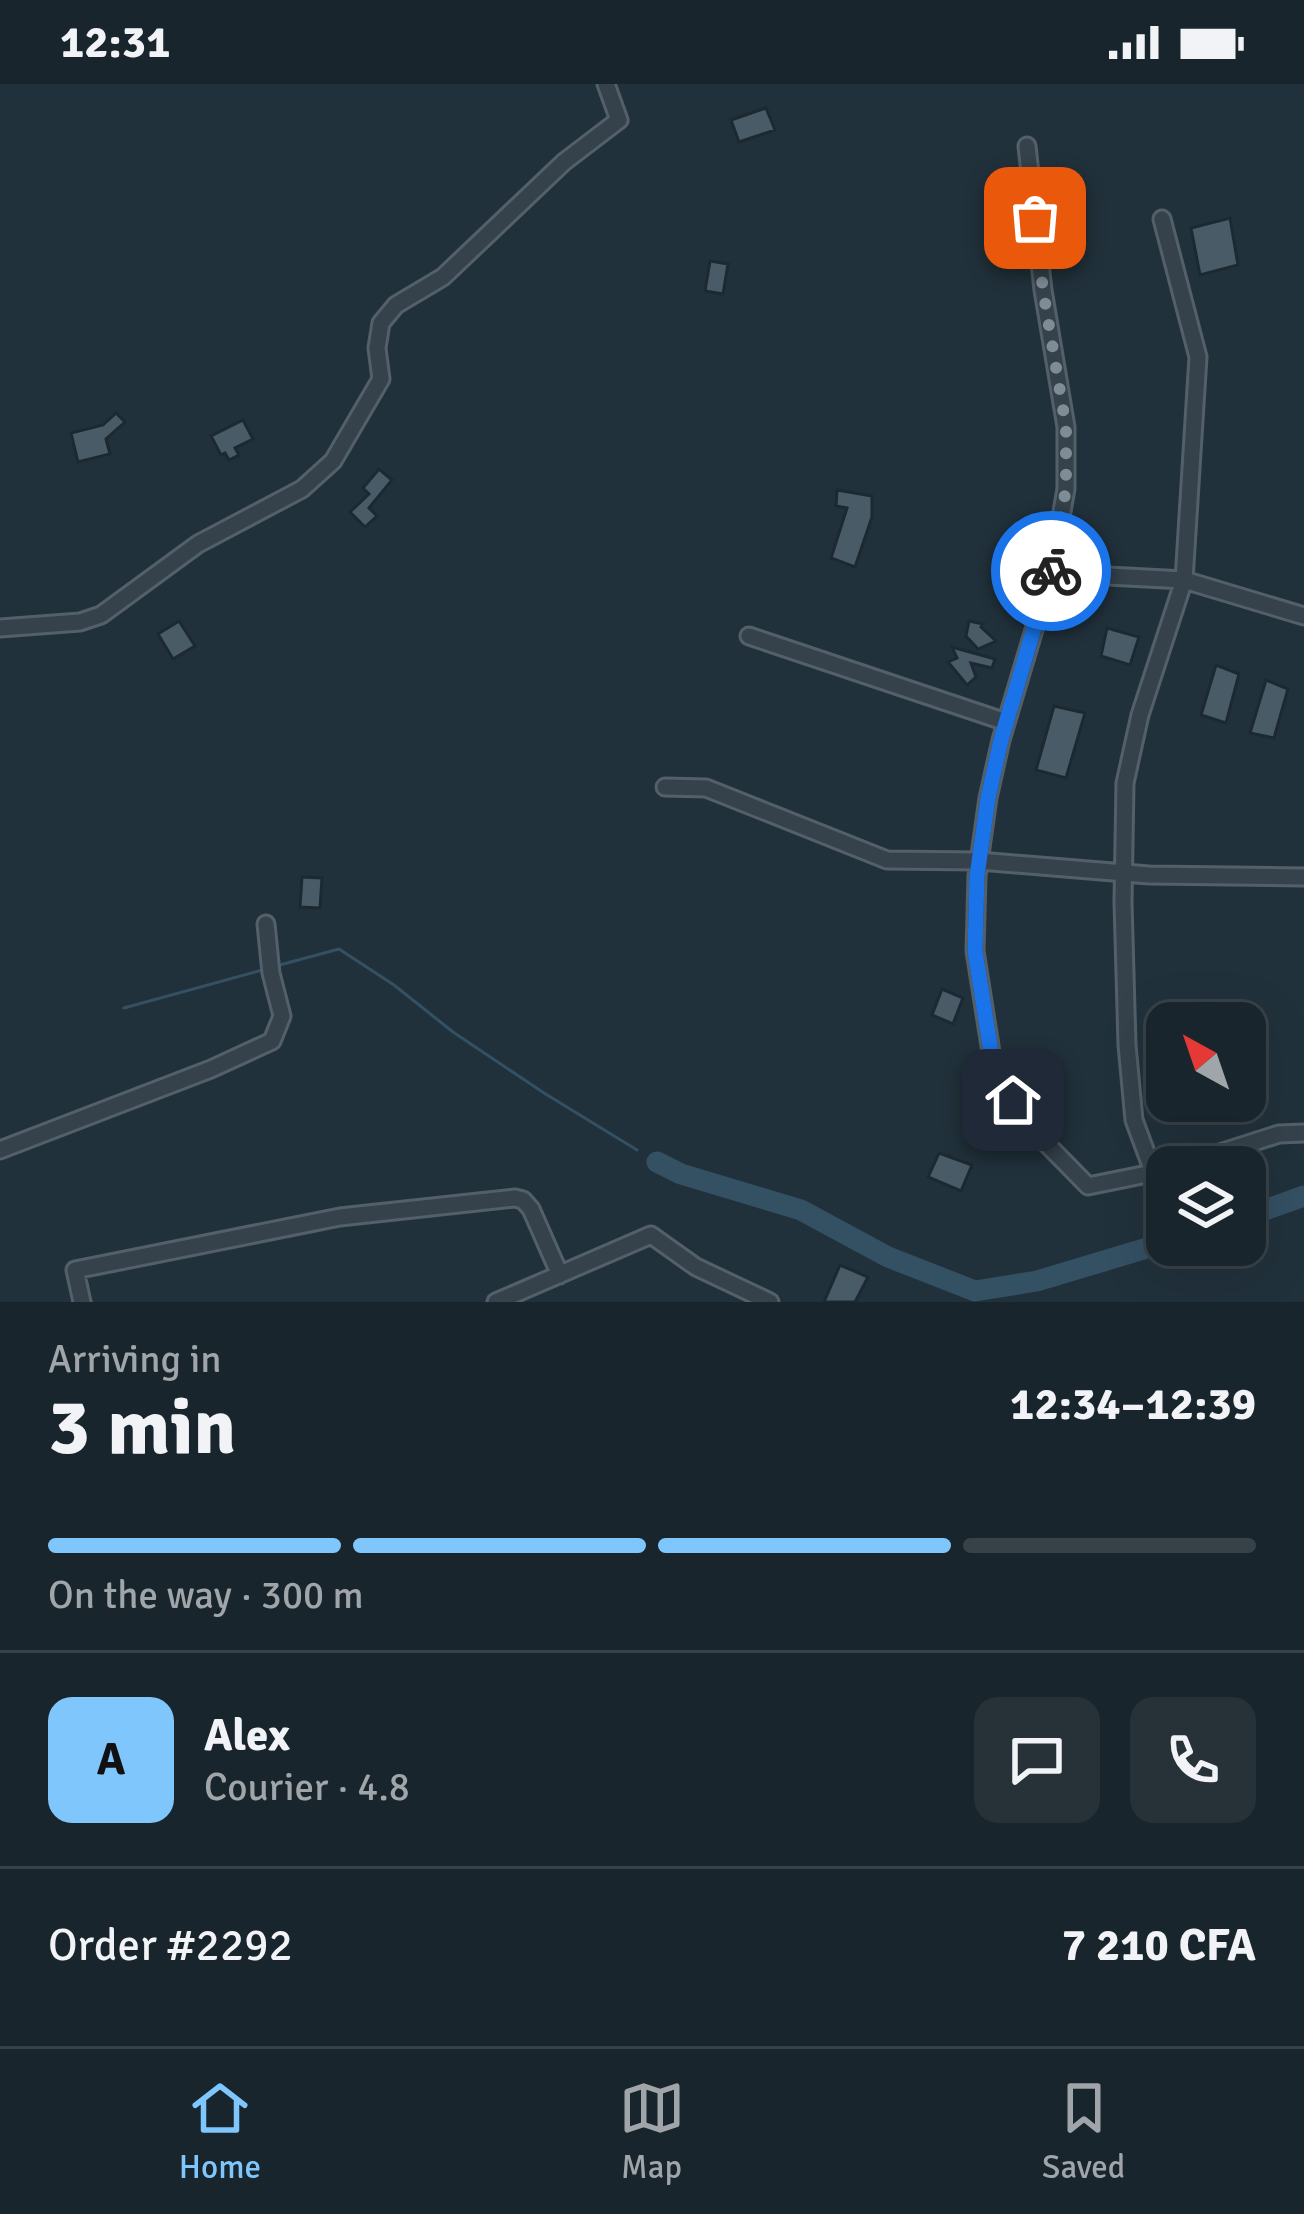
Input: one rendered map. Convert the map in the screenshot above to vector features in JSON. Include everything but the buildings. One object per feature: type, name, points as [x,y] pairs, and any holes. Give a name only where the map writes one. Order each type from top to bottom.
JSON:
[{"type":"street","points":[[0,628],[80,622],[101,615],[198,544],[302,489],[333,461],[381,379],[377,348],[381,323],[396,305],[443,277],[564,161],[619,120],[606,84]]},
{"type":"street","points":[[1027,146],[1043,290],[1066,427],[1066,489],[1051,573],[988,798],[975,951],[994,1071],[1032,1129],[1088,1186],[1146,1175]]},
{"type":"street","points":[[1147,1146],[1134,1120],[1129,1064],[1125,783],[1140,715],[1184,580],[1198,357],[1162,219]]},
{"type":"street","points":[[1051,573],[1184,580],[1304,616]]},
{"type":"street","points":[[748,636],[1006,722]]},
{"type":"street","points":[[665,788],[706,788],[887,860],[1304,878]]},
{"type":"street","points":[[0,1150],[211,1070],[272,1041],[282,1016],[270,968],[266,923]]},
{"type":"street","points":[[1242,1146],[1280,1134],[1304,1133]]},
{"type":"street","points":[[82,1302],[75,1270],[340,1217],[515,1198],[531,1209],[560,1275]]},
{"type":"street","points":[[496,1302],[651,1235],[696,1267],[770,1302]]},
{"type":"waterway","points":[[276,966],[339,949],[453,1032],[637,1150]]},
{"type":"waterway","points":[[124,1008],[266,969]]},
{"type":"waterway","points":[[657,1162],[681,1174],[801,1210],[888,1257],[975,1291],[1037,1281],[1146,1248]]},
{"type":"waterway","points":[[1266,1210],[1304,1196]]},
{"type":"way so far","points":[[1035,218],[1066,427],[1066,489],[1051,571]]},
{"type":"route","points":[[1013,1100],[994,1071],[975,951],[977,876],[1001,740],[1051,571]]}]
